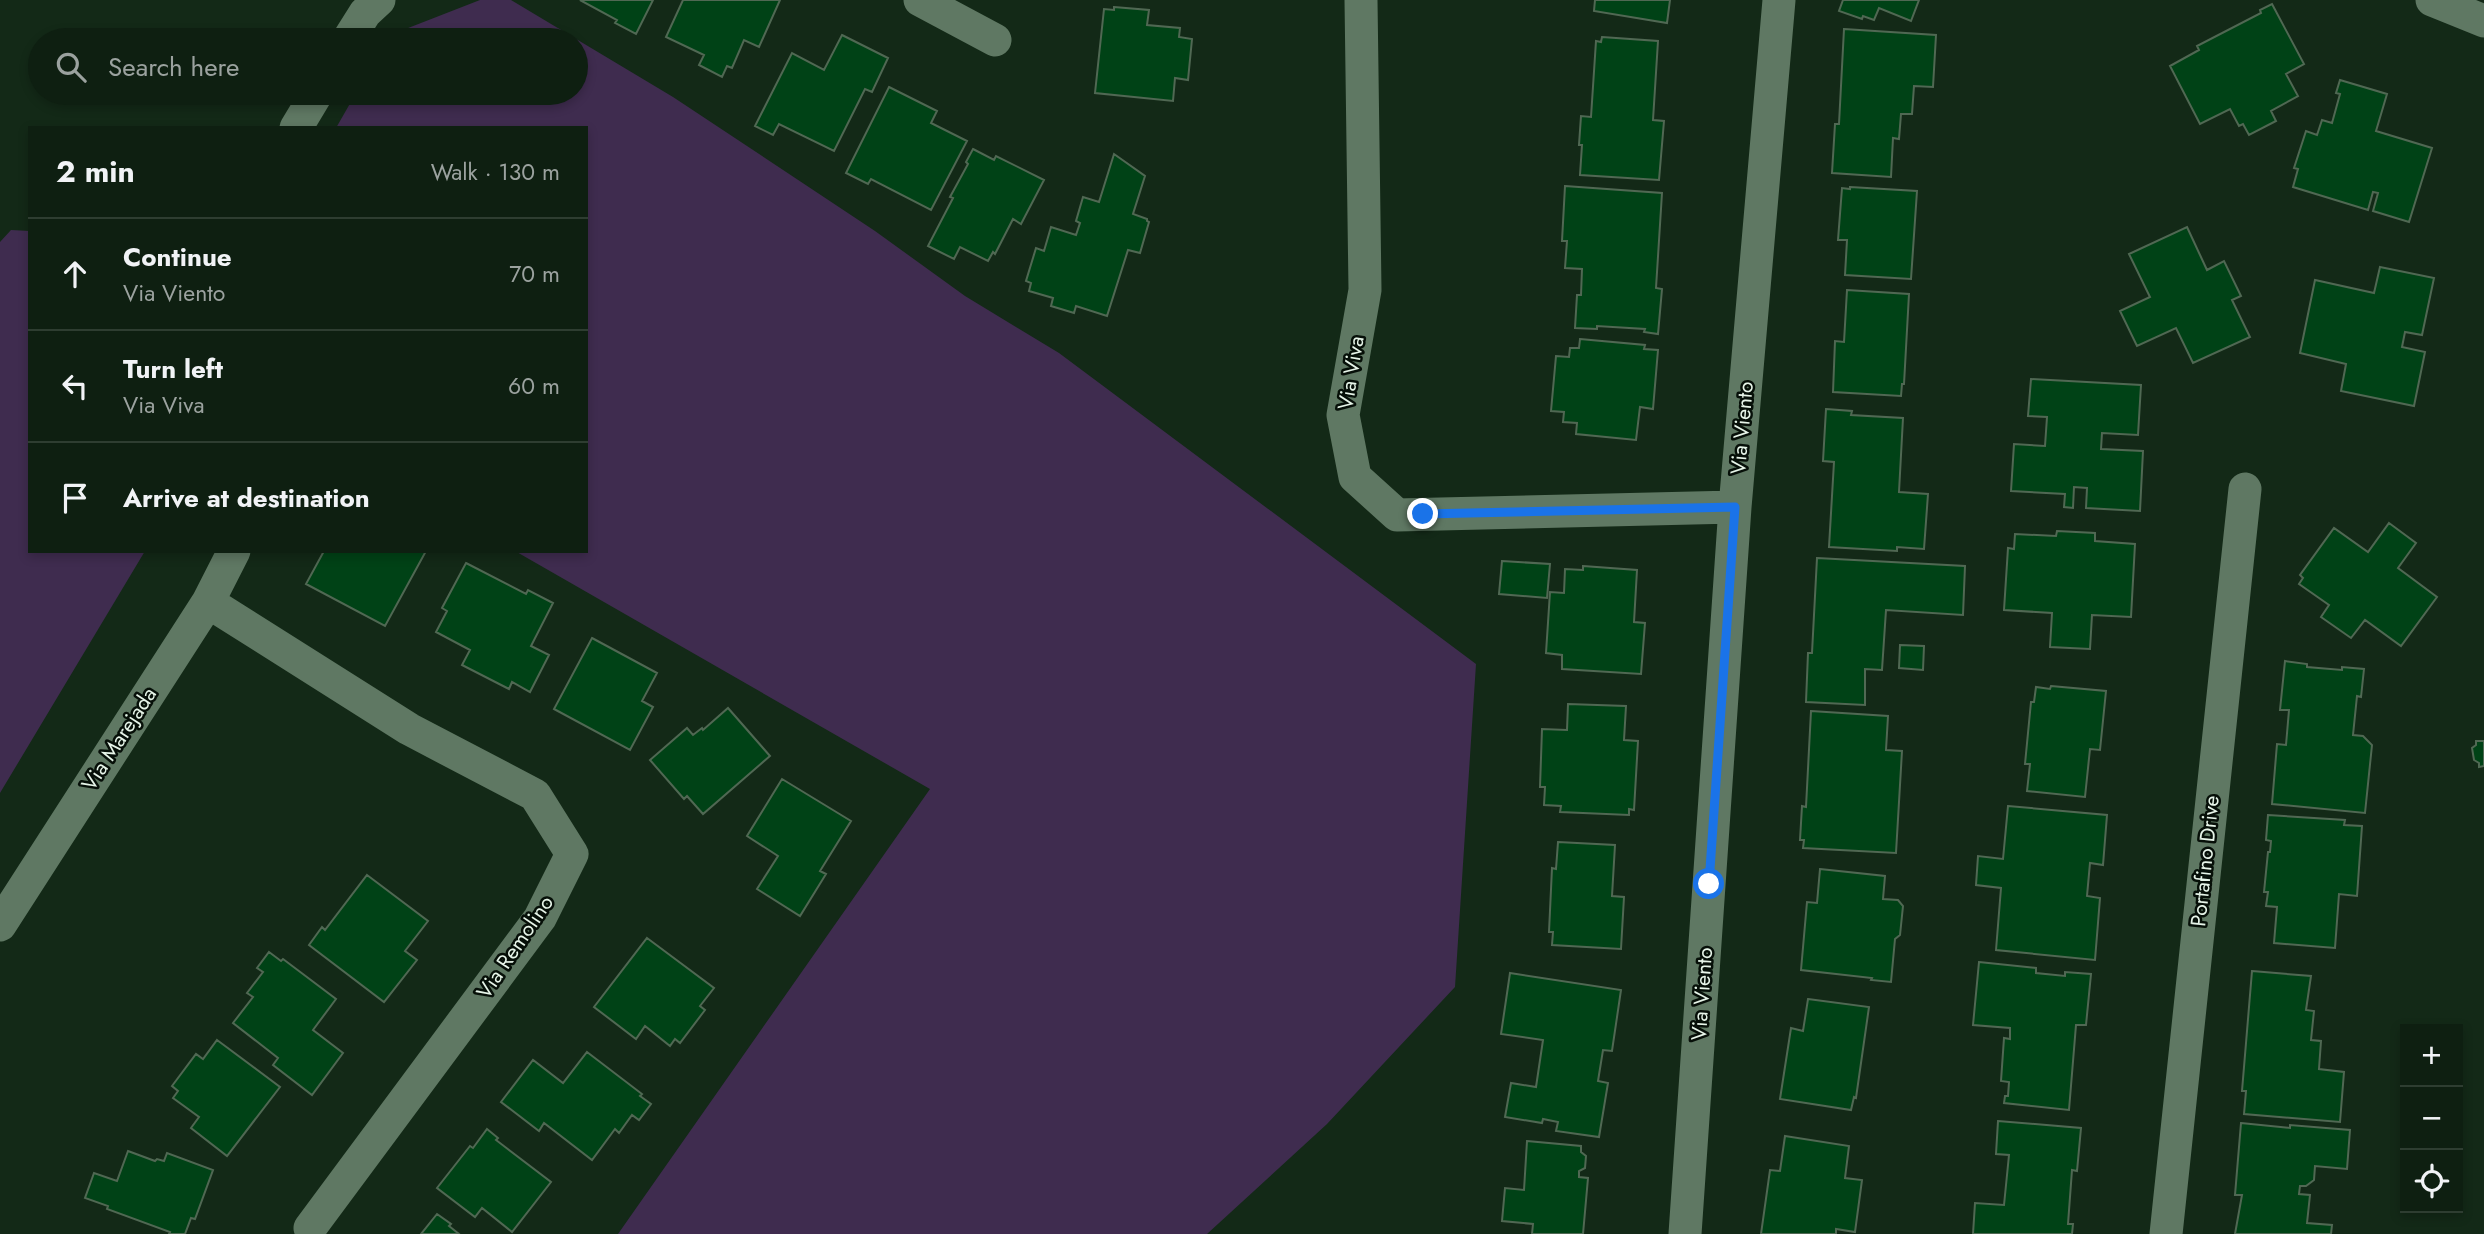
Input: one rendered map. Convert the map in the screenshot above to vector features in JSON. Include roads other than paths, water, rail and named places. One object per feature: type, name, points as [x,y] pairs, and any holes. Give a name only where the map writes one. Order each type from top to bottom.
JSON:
[{"type":"street","points":[[356,28],[365,13],[379,0]]},
{"type":"street","points":[[920,0],[995,40]]},
{"type":"street","name":"Via Viva","points":[[1361,0],[1364,290],[1343,415],[1355,477],[1397,515],[1735,507]]},
{"type":"street","name":"Via Viento","points":[[1685,1234],[1735,507],[1779,0]]},
{"type":"street","points":[[2432,0],[2484,21]]},
{"type":"street","points":[[297,126],[310,105]]},
{"type":"street","name":"Portafino Drive","points":[[2166,1234],[2245,489]]},
{"type":"street","name":"Via Marejada","points":[[0,925],[208,602],[233,553]]},
{"type":"street","name":"Via Remolino","points":[[208,602],[409,729],[536,794],[572,854],[540,918],[310,1228]]}]
